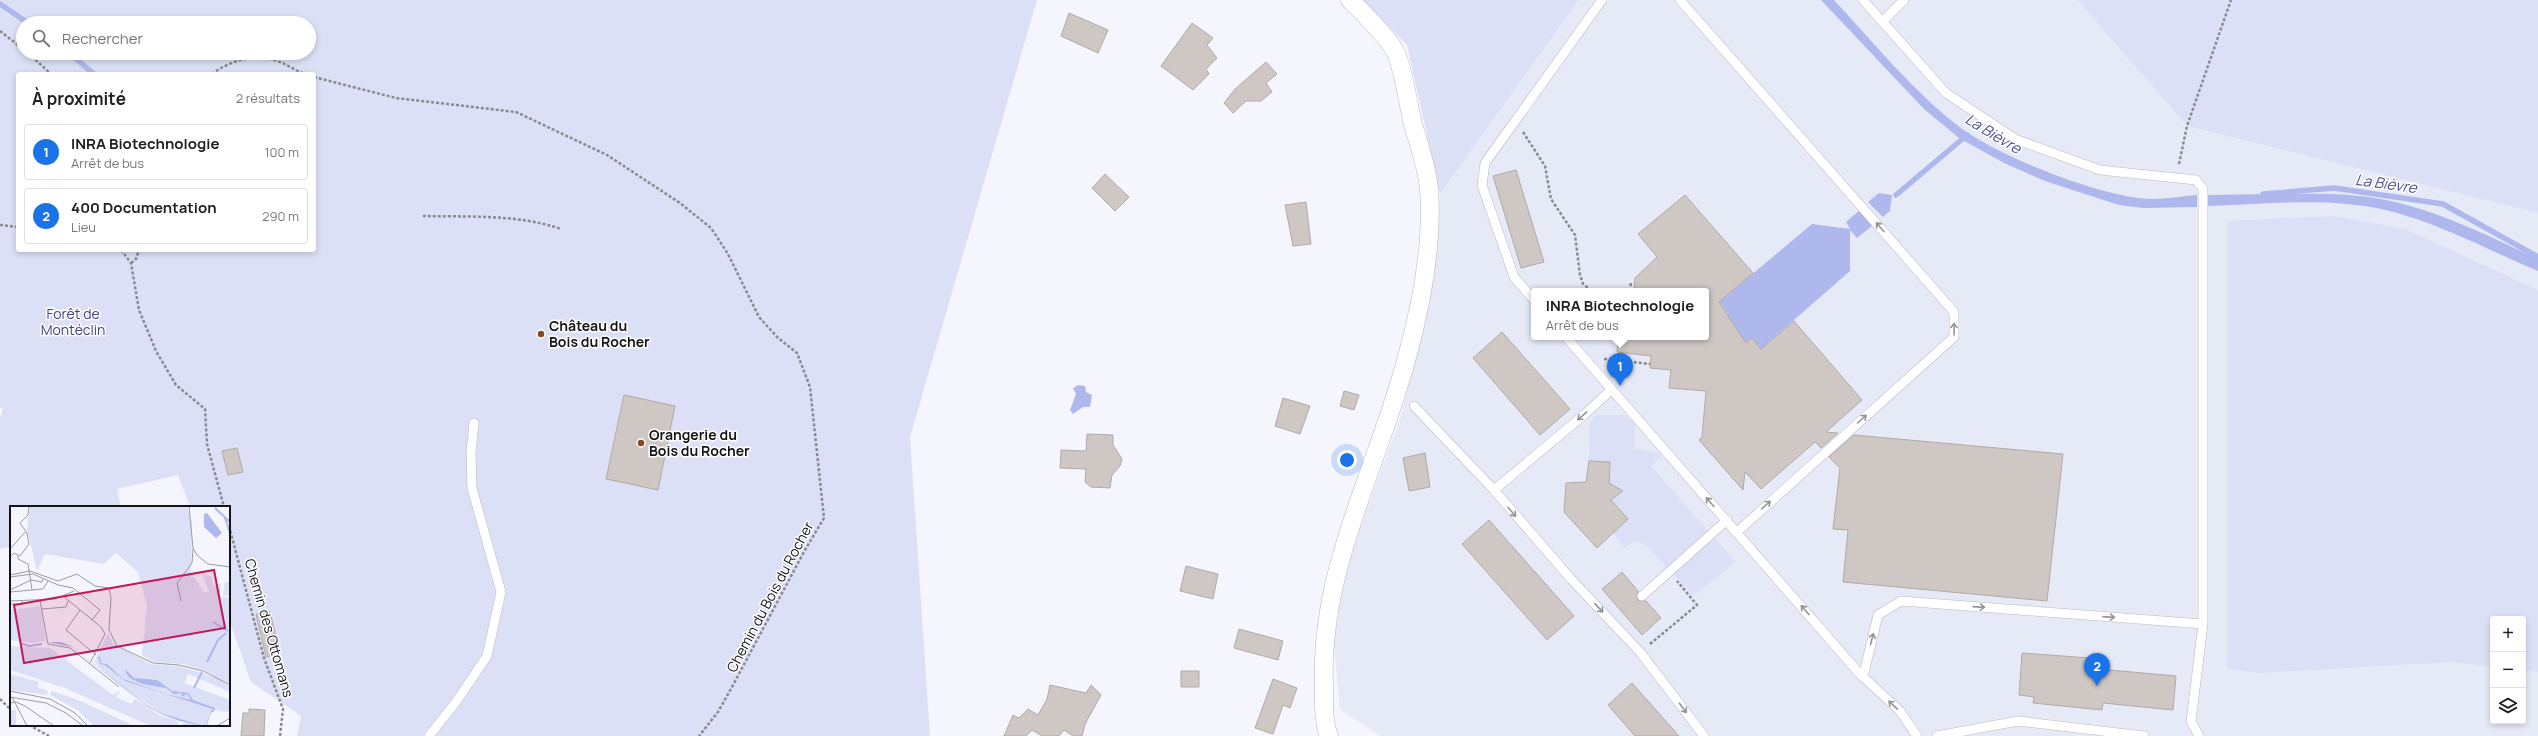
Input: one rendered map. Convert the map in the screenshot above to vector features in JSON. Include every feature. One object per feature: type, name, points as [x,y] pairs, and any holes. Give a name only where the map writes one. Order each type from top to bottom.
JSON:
[{"type":"street","points":[[1330,736],[1325,715],[1322,656],[1328,611],[1340,556],[1352,517],[1373,466],[1407,357],[1420,296],[1430,222],[1428,187],[1395,52],[1350,0]]},
{"type":"lane","points":[[1531,297],[1514,277],[1482,185],[1485,163],[1602,0]]},
{"type":"lane","points":[[1680,0],[1954,312],[1954,337],[1737,532]]},
{"type":"lane","points":[[1863,0],[1946,93],[2015,139],[2100,170],[2176,176],[2196,180],[2203,189],[2203,624],[2191,720],[2199,736]]},
{"type":"lane","points":[[1883,21],[1904,0]]},
{"type":"lane","points":[[1569,340],[1863,677],[1900,711],[1917,736]]},
{"type":"lane","points":[[1494,490],[1585,414],[1611,390]]},
{"type":"lane","points":[[1414,406],[1494,490],[1571,579],[1640,652],[1704,736]]},
{"type":"lane","points":[[429,736],[456,702],[487,656],[501,592],[472,488],[471,452],[474,423]]},
{"type":"lane","points":[[1642,596],[1727,520]]},
{"type":"lane","points":[[1863,677],[1878,615],[1902,601],[2203,624]]},
{"type":"lane","points":[[1937,736],[2018,721],[2144,736]]},
{"type":"path","points":[[2176,176],[2187,126],[2231,0]]},
{"type":"path","points":[[0,31],[16,44]]},
{"type":"path","points":[[36,60],[49,72]]},
{"type":"path","points":[[215,72],[220,68],[240,60]]},
{"type":"path","points":[[274,60],[301,72]]},
{"type":"path","name":"Chemin du Bois du Rocher","points":[[316,78],[402,99],[452,106],[502,109],[527,116],[571,136],[607,155],[634,172],[711,228],[728,254],[759,317],[777,337],[797,353],[810,387],[824,518],[804,550],[718,712],[699,736]]},
{"type":"path","points":[[1517,118],[1528,142],[1545,166],[1551,199],[1575,235],[1580,275],[1583,284],[1588,288]]},
{"type":"path","points":[[423,216],[489,217],[548,225],[561,230]]},
{"type":"path","points":[[0,225],[16,227]]},
{"type":"path","points":[[122,252],[131,263],[139,310],[156,351],[176,385],[205,409],[207,444],[224,506]]},
{"type":"path","points":[[131,263],[136,259],[138,252]]},
{"type":"path","points":[[1630,288],[1631,282]]},
{"type":"path","points":[[1601,358],[1650,364]]},
{"type":"path","name":"Chemin des Ottomans","points":[[230,530],[264,658],[282,709],[280,736]]},
{"type":"path","points":[[1640,652],[1697,605],[1669,572]]},
{"type":"path","points":[[0,699],[10,709]]},
{"type":"path","points":[[31,726],[49,736]]},
{"type":"shaded area","points":[[1579,0],[2077,0],[2187,126],[2538,213],[2538,736],[1380,736],[1340,709],[1333,634],[1351,553],[1401,416],[1430,298],[1440,194]]},
{"type":"green space","name":"Forêt de Montéclin","points":[[0,0],[1037,0],[910,437],[930,736],[297,736],[301,716],[251,682],[230,622],[230,506],[190,506],[178,475],[117,489],[121,506],[10,506],[10,547],[0,549],[0,418],[3,408],[0,407]]},
{"type":"green space","points":[[1363,0],[1579,0],[1440,194],[1407,45]]},
{"type":"green space","points":[[2077,0],[2538,0],[2538,213],[2187,126]]},
{"type":"green space","points":[[2332,216],[2406,229],[2538,290],[2538,672],[2526,670],[2526,616],[2490,616],[2490,667],[2452,662],[2260,673],[2227,669],[2227,221]]},
{"type":"green space","points":[[1595,415],[1626,415],[1635,424],[1634,449],[1661,453],[1662,456],[1651,466],[1736,562],[1693,596],[1647,546],[1636,541],[1624,548],[1613,533],[1628,519],[1611,500],[1619,494],[1618,489],[1609,487],[1610,462],[1589,461],[1590,424]]},
{"type":"water","points":[[1821,0],[1834,0],[1908,81],[1940,111],[1957,125],[1997,150],[2023,162],[2079,183],[2131,197],[2163,199],[2197,195],[2197,207],[2143,208],[2119,205],[2045,181],[2004,163],[1959,138],[1924,109]]},
{"type":"water","points":[[1879,193],[1892,195],[1890,211],[1883,217],[1868,202]]},
{"type":"water","points":[[2327,194],[2371,197],[2406,205],[2464,225],[2538,259],[2538,271],[2444,229],[2406,215],[2386,210],[2364,206],[2319,202],[2207,206],[2208,195]]},
{"type":"water","points":[[1860,210],[1872,226],[1857,238],[1850,230],[1850,271],[1761,349],[1752,338],[1746,343],[1732,323],[1724,318],[1728,314],[1719,302],[1812,224],[1850,229],[1846,222]]},
{"type":"water","points":[[1078,385],[1085,386],[1086,392],[1092,395],[1090,407],[1083,407],[1073,414],[1070,410],[1076,394],[1073,388]]},
{"type":"building","points":[[1069,13],[1108,30],[1098,53],[1061,36]]},
{"type":"building","points":[[1192,23],[1213,38],[1207,45],[1217,58],[1206,69],[1209,74],[1193,90],[1161,66]]},
{"type":"building","points":[[1266,62],[1277,74],[1266,83],[1272,92],[1261,101],[1246,101],[1233,113],[1224,103],[1235,89]]},
{"type":"building","points":[[1516,170],[1544,262],[1521,268],[1493,176]]},
{"type":"building","points":[[1105,174],[1129,197],[1115,211],[1092,188]]},
{"type":"building","points":[[1685,195],[1753,273],[1719,302],[1746,343],[1752,338],[1761,349],[1794,321],[1862,400],[1826,432],[1838,433],[1821,448],[1815,442],[1761,489],[1745,472],[1743,490],[1699,440],[1702,437],[1706,391],[1669,388],[1671,370],[1650,368],[1651,356],[1617,352],[1618,340],[1709,340],[1709,288],[1634,288],[1635,278],[1657,257],[1638,234]]},
{"type":"building","points":[[1306,202],[1311,244],[1293,246],[1285,205]]},
{"type":"building","points":[[1502,332],[1570,409],[1540,435],[1473,358]]},
{"type":"building","points":[[1344,391],[1359,395],[1354,410],[1340,406]]},
{"type":"building","name":"Orangerie du Bois du Rocher","points":[[624,395],[675,406],[658,490],[606,479]]},
{"type":"building","points":[[1283,398],[1310,406],[1300,434],[1275,426]]},
{"type":"building","points":[[1087,434],[1113,435],[1113,445],[1122,459],[1120,466],[1112,475],[1110,488],[1091,487],[1085,482],[1086,469],[1060,468],[1061,450],[1086,451]]},
{"type":"building","points":[[1854,435],[2063,454],[2047,601],[1843,582],[1848,530],[1833,529],[1840,468],[1829,457]]},
{"type":"building","points":[[237,448],[243,472],[228,475],[222,451]]},
{"type":"building","points":[[1425,453],[1430,487],[1409,491],[1403,458]]},
{"type":"building","points":[[1589,461],[1610,462],[1609,483],[1623,491],[1611,500],[1628,519],[1597,548],[1564,512],[1566,483],[1586,482]]},
{"type":"building","points":[[1489,520],[1574,616],[1547,640],[1462,544]]},
{"type":"building","points":[[1186,566],[1218,574],[1213,599],[1180,591]]},
{"type":"building","points":[[1622,572],[1638,591],[1637,600],[1646,601],[1661,618],[1642,635],[1602,589]]},
{"type":"building","points":[[270,612],[280,653],[266,657],[256,614]]},
{"type":"building","points":[[1239,629],[1283,641],[1278,660],[1234,648]]},
{"type":"building","points":[[2022,653],[2090,658],[2088,668],[2176,676],[2173,710],[2103,703],[2102,710],[2033,703],[2034,697],[2019,695]]},
{"type":"building","points":[[1181,671],[1199,671],[1199,687],[1181,687]]},
{"type":"building","points":[[1273,679],[1297,688],[1290,708],[1283,705],[1273,734],[1255,728]]},
{"type":"building","points":[[1632,683],[1679,736],[1635,736],[1608,705]]},
{"type":"building","points":[[1050,685],[1086,693],[1091,685],[1101,695],[1085,724],[1082,736],[1073,736],[1064,730],[1059,736],[1042,736],[1032,730],[1026,736],[1004,736],[1013,715],[1019,718],[1028,709],[1038,715],[1047,699]]},
{"type":"building","points":[[249,709],[265,710],[264,736],[241,736],[243,713],[249,713]]},
{"type":"waterway","points":[[0,4],[18,16]]},
{"type":"waterway","points":[[77,60],[92,72]]},
{"type":"waterway","points":[[1896,195],[1967,135]]},
{"type":"waterway","name":"La Bièvre","points":[[2263,194],[2334,188],[2443,204],[2538,257]]},
{"type":"place","name":"Château du Bois du Rocher","points":[[541,334]]},
{"type":"place","name":"INRA Biotechnologie","points":[[1620,386]]},
{"type":"place","name":"Orangerie du Bois du Rocher","points":[[641,443]]},
{"type":"place","name":"400 Documentation","points":[[2097,686]]}]
